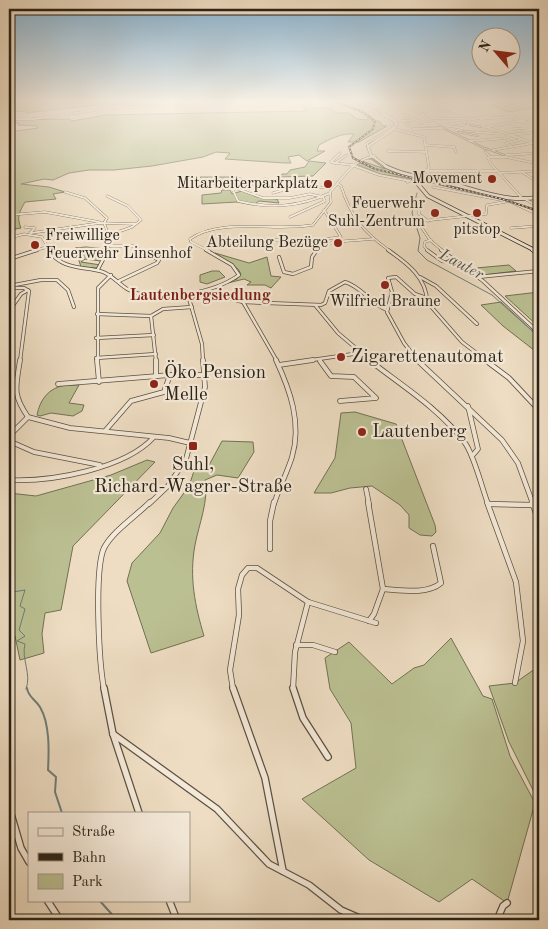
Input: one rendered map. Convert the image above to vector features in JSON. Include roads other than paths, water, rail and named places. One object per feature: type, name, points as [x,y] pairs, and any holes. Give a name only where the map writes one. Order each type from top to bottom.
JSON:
[{"type":"main road","points":[[370,144],[368,147],[372,156],[384,165],[419,178],[438,179],[497,194],[522,198]]},
{"type":"main road","points":[[372,144],[370,149],[372,156],[419,178]]},
{"type":"main road","points":[[427,177],[423,187],[431,197]]},
{"type":"main road","points":[[427,177],[507,197],[539,196]]},
{"type":"main road","points":[[419,178],[422,191],[431,197],[472,216],[539,253]]},
{"type":"street","points":[[476,144],[490,156],[539,153]]},
{"type":"street","points":[[507,144],[513,147]]},
{"type":"street","points":[[485,151],[527,144]]},
{"type":"street","points":[[427,177],[429,171],[425,145],[447,145],[457,151]]},
{"type":"street","points":[[492,150],[503,156],[539,164]]},
{"type":"street","points":[[389,151],[426,152]]},
{"type":"street","points":[[334,163],[331,162],[340,153]]},
{"type":"street","points":[[334,163],[347,156]]},
{"type":"street","points":[[362,157],[372,156]]},
{"type":"street","points":[[258,182],[332,188],[338,184],[352,165],[362,157],[372,156]]},
{"type":"street","points":[[490,156],[489,162],[522,198],[539,207]]},
{"type":"street","points":[[334,163],[352,165],[379,175],[410,181],[407,182]]},
{"type":"street","points":[[419,178],[429,171],[522,172],[539,170]]},
{"type":"street","points":[[522,172],[539,183]]},
{"type":"street","points":[[338,184],[341,186],[349,211],[373,239],[409,264],[420,277],[427,292],[426,298]]},
{"type":"street","points":[[201,185],[232,188],[270,198],[308,194],[323,197]]},
{"type":"street","points":[[273,193],[302,186]]},
{"type":"street","points":[[433,187],[520,205],[539,215]]},
{"type":"street","points":[[232,188],[231,190],[239,202],[264,206],[288,206],[330,194]]},
{"type":"street","points":[[29,234],[42,237],[56,258],[68,265],[98,269],[111,275],[129,290],[146,295],[188,295],[232,280],[240,275],[226,262],[191,242],[190,238],[193,235],[203,231],[244,227],[280,229],[307,227],[317,223],[318,217],[331,202],[330,194],[332,188]]},
{"type":"street","points":[[64,192],[87,199],[107,218],[104,223]]},
{"type":"street","points":[[107,196],[131,208],[141,220],[109,235]]},
{"type":"street","points":[[290,217],[325,201],[323,197]]},
{"type":"street","points":[[505,202],[488,205],[487,214],[428,220],[422,221],[420,225],[431,240],[456,262],[478,276],[539,333]]},
{"type":"street","points":[[419,204],[418,214],[428,220]]},
{"type":"street","points":[[324,210],[341,237],[324,241]]},
{"type":"street","points":[[9,215],[45,212],[104,223],[135,224]]},
{"type":"street","points":[[9,238],[104,223]]},
{"type":"street","points":[[98,269],[109,254],[109,235],[104,223]]},
{"type":"street","points":[[511,228],[539,226]]},
{"type":"street","points":[[25,227],[34,228],[29,234]]},
{"type":"street","points":[[235,239],[330,242],[373,239]]},
{"type":"street","points":[[431,240],[425,242],[425,248],[437,260],[444,263],[456,262]]},
{"type":"street","points":[[279,257],[284,272],[293,274],[311,267],[314,256],[324,245],[330,242]]},
{"type":"street","points":[[110,246],[134,246],[159,260],[157,263],[119,282]]},
{"type":"street","points":[[9,259],[47,247]]},
{"type":"street","points":[[478,276],[539,271]]},
{"type":"street","points":[[99,382],[96,358],[96,314],[100,284],[111,275]]},
{"type":"street","points":[[387,310],[392,292],[388,278],[396,277],[415,294],[426,298],[462,342],[509,378],[539,410]]},
{"type":"street","points":[[420,277],[436,286],[477,324]]},
{"type":"street","points":[[9,287],[41,280],[57,280],[68,290],[74,307]]},
{"type":"street","points":[[201,290],[243,302],[315,305],[324,304],[329,291],[345,282],[362,289],[382,308],[387,310],[409,350],[497,434],[513,455],[523,472],[539,522]]},
{"type":"street","points":[[9,287],[28,290]]},
{"type":"street","points":[[9,311],[21,294],[28,290]]},
{"type":"street","points":[[28,290],[26,329],[16,385],[17,401],[28,417],[41,422],[70,428],[154,437],[190,444]]},
{"type":"street","points":[[139,812],[113,734],[103,683],[98,604],[100,566],[104,549],[111,539],[168,486],[185,462],[203,398],[204,375],[202,344],[188,295]]},
{"type":"street","points":[[243,302],[278,366],[290,397],[297,439],[292,458],[272,503],[268,530],[270,549]]},
{"type":"street","points":[[315,305],[338,333],[360,353],[417,397],[449,425],[466,444],[472,456],[516,582],[523,642],[515,683]]},
{"type":"street","points":[[96,314],[151,316],[163,309],[192,307]]},
{"type":"street","points":[[151,316],[156,354],[156,376]]},
{"type":"street","points":[[96,338],[154,335]]},
{"type":"street","points":[[278,366],[320,361],[360,353]]},
{"type":"street","points":[[96,358],[156,354]]},
{"type":"street","points":[[320,361],[331,376],[354,377],[376,398],[340,401]]},
{"type":"street","points":[[105,431],[131,401],[164,392],[170,375]]},
{"type":"street","points":[[58,384],[170,375],[204,375]]},
{"type":"street","points":[[468,406],[467,409],[478,450],[472,456]]},
{"type":"street","points":[[9,436],[28,417]]},
{"type":"street","points":[[9,480],[36,481],[121,460],[152,442],[154,437]]},
{"type":"street","points":[[9,441],[34,452],[103,465]]},
{"type":"street","points":[[366,489],[383,589],[374,614],[369,621]]},
{"type":"street","points":[[489,504],[532,505]]},
{"type":"street","points":[[383,589],[430,590],[439,585],[441,582],[433,546]]},
{"type":"street","points":[[284,871],[266,778],[234,693],[230,670],[239,615],[238,589],[242,574],[248,568],[257,568],[308,602],[325,609],[376,623]]},
{"type":"street","points":[[308,602],[291,671],[297,705],[328,757]]},
{"type":"street","points":[[296,645],[313,645],[335,652]]},
{"type":"street","points":[[113,734],[217,809],[269,864],[309,885],[342,910],[364,920]]},
{"type":"street","points":[[9,807],[21,848],[28,860]]},
{"type":"street","points":[[48,902],[60,920]]},
{"type":"street","points":[[170,902],[177,920]]},
{"type":"street","points":[[497,920],[507,903]]},
{"type":"waterway","name":"Lauter","points":[[417,193],[412,213],[420,238],[418,251],[427,260],[492,295],[539,337]]},
{"type":"waterway","points":[[9,586],[13,592],[25,590],[20,606],[25,609],[19,630],[25,636],[17,641],[25,644],[24,655],[28,678],[26,689]]},
{"type":"waterway","points":[[27,688],[30,696],[40,707],[46,721],[49,746],[48,770],[56,777],[55,792],[62,812]]},
{"type":"waterway","points":[[101,902],[117,920]]},
{"type":"railway","points":[[353,144],[349,147],[353,158],[375,169],[502,199],[539,211]]},
{"type":"place","name":"Movement","points":[[492,179]]},
{"type":"place","name":"Mitarbeiterparkplatz","points":[[328,184]]},
{"type":"place","name":"Feuerwehr Suhl-Zentrum","points":[[435,213]]},
{"type":"place","name":"pitstop","points":[[477,213]]},
{"type":"place","name":"Abteilung Bezüge","points":[[338,243]]},
{"type":"place","name":"Freiwillige Feuerwehr Linsenhof","points":[[35,245]]},
{"type":"place","name":"Wilfried Braune","points":[[385,285]]},
{"type":"place","name":"Zigarettenautomat","points":[[341,357]]},
{"type":"place","name":"Öko Pension Melle","points":[[154,384]]},
{"type":"place","name":"Lautenberg","points":[[362,432]]},
{"type":"place","name":"Suhl, Richard-Wagner-Straße","points":[[193,446]]},
{"type":"district","name":"Lautenbergsiedlung","points":[[200,296]]}]
